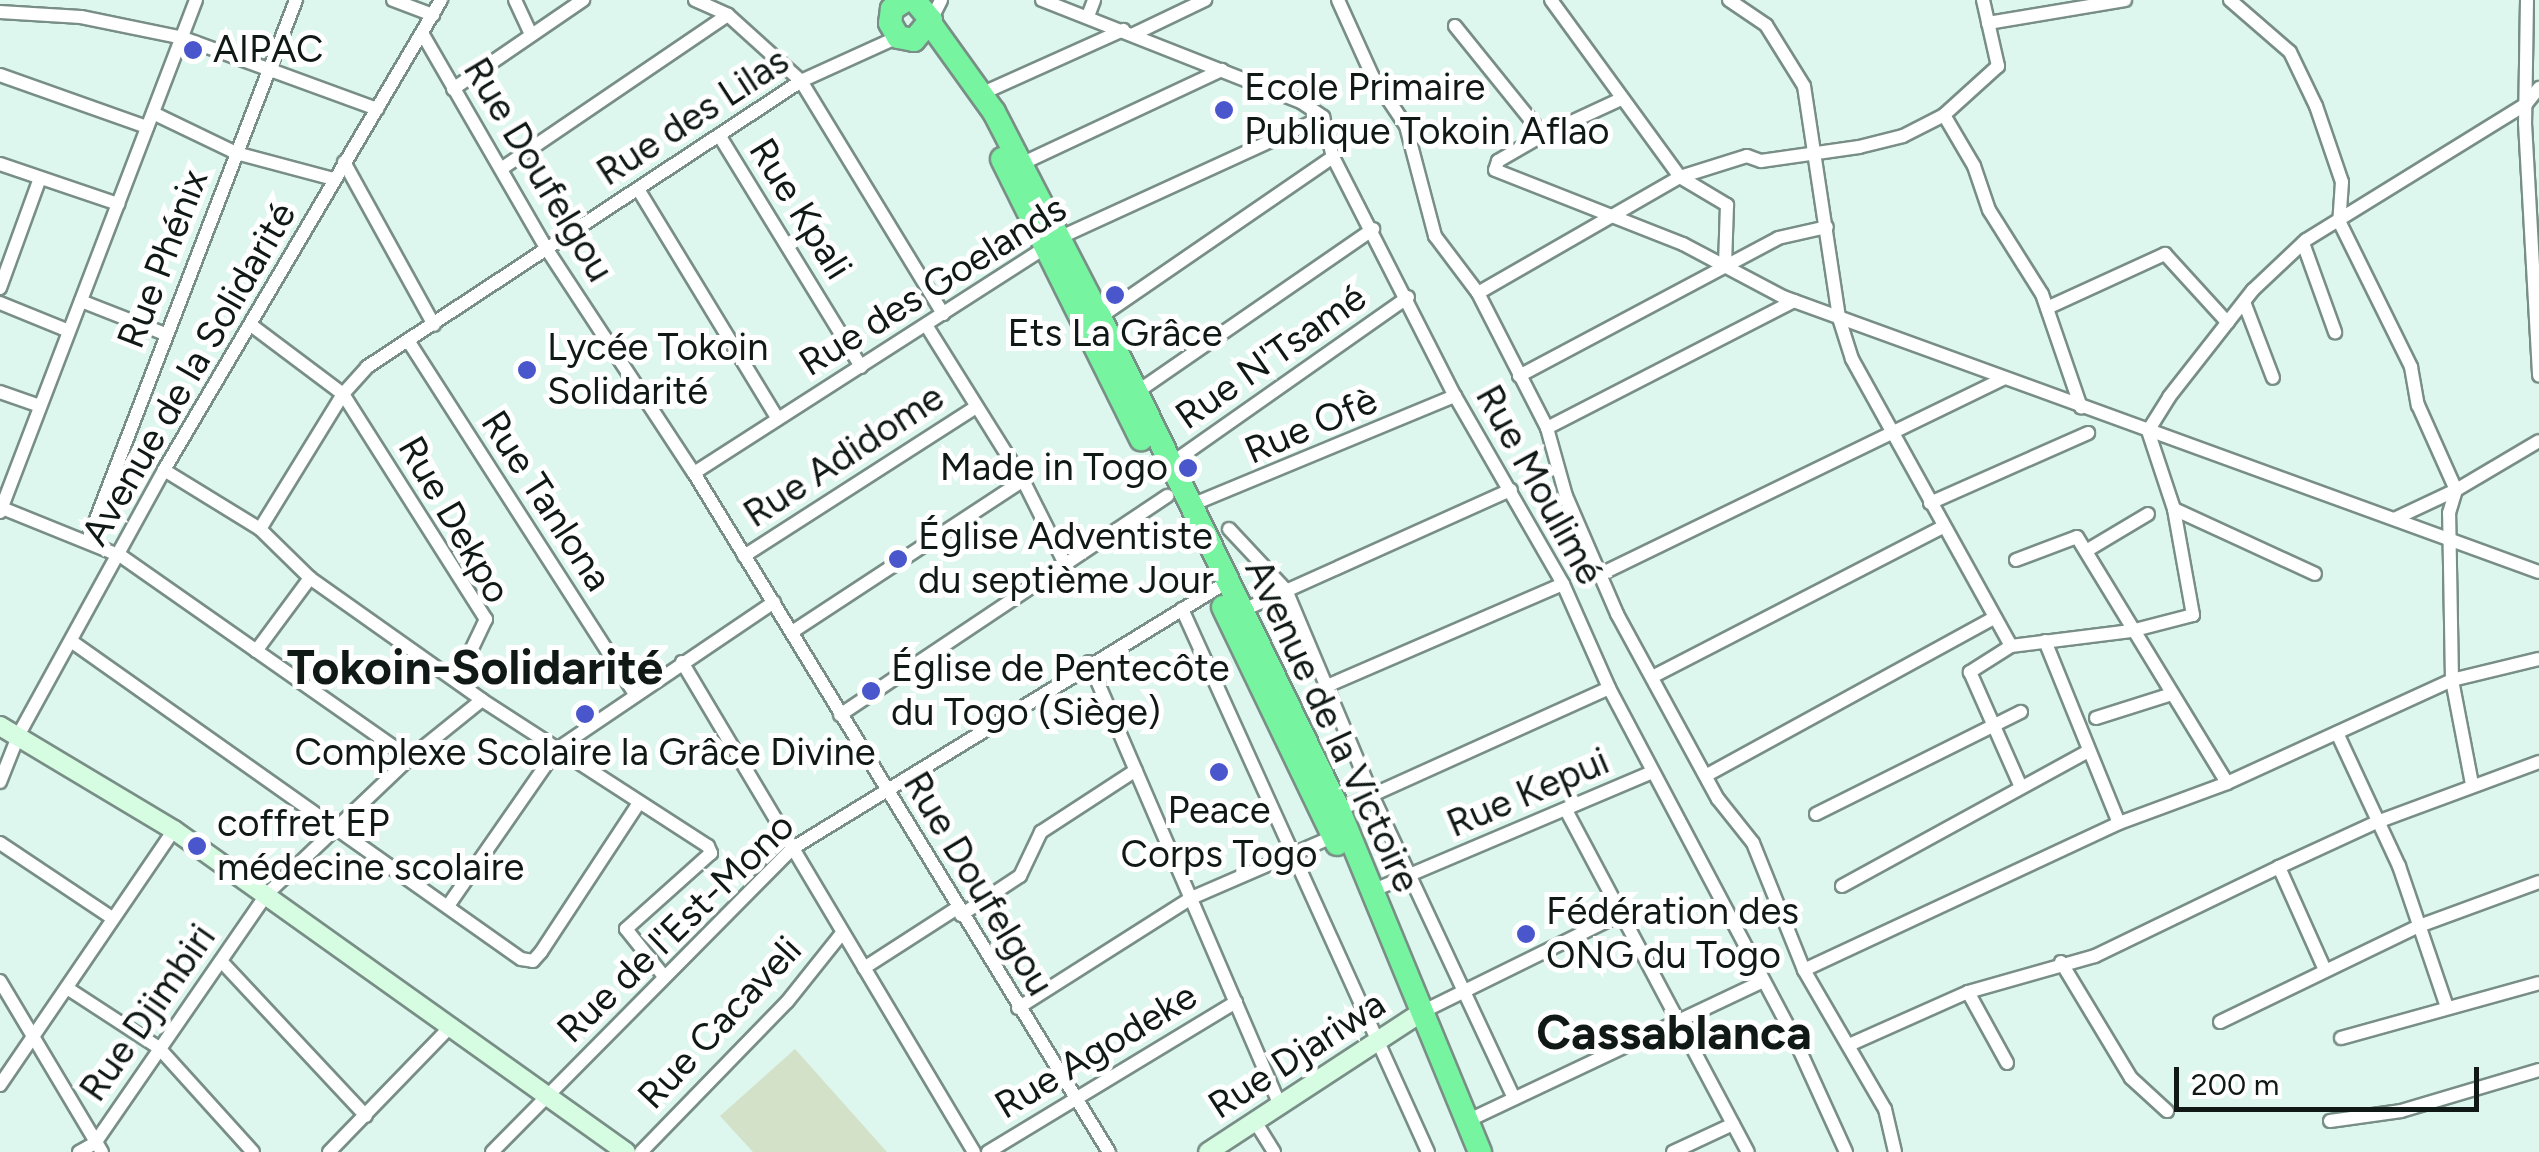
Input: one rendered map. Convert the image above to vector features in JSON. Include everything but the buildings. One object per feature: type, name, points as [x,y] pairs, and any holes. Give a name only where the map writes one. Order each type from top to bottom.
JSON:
[{"type":"highway","name":"Avenue de la Victoire","points":[[911,15],[983,93],[1021,164],[1052,242],[1167,496],[1221,585]]},
{"type":"highway","name":"Avenue de la Victoire","points":[[911,15],[982,121],[1100,317],[1480,1152]]},
{"type":"highway","name":"Avenue de la Victoire","points":[[1235,614],[1338,810],[1372,891],[1466,1152]]},
{"type":"street","points":[[196,0],[40,406],[4,484],[1,510],[88,540],[120,556],[410,758]]},
{"type":"street","name":"Rue Phénix","points":[[88,540],[296,0]]},
{"type":"street","points":[[393,0],[434,15]]},
{"type":"street","name":"Avenue de la Solidarité","points":[[0,782],[19,734],[164,470],[440,0]]},
{"type":"street","points":[[515,0],[531,35]]},
{"type":"street","points":[[453,89],[583,0]]},
{"type":"street","points":[[695,0],[728,15],[801,80],[943,314]]},
{"type":"street","points":[[1042,0],[1222,70],[1322,117]]},
{"type":"street","points":[[1088,16],[1094,0]]},
{"type":"street","points":[[983,93],[1205,0]]},
{"type":"street","points":[[1338,0],[1373,77],[1406,126],[1435,236],[1478,294],[1547,428],[1566,496],[1602,574],[1707,775],[1753,843],[1804,970],[1885,1109],[1895,1152]]},
{"type":"street","points":[[1551,0],[1680,177],[1727,205],[1725,266]]},
{"type":"street","points":[[1728,0],[1778,42],[1804,86],[1818,150],[1839,318],[1891,436],[1940,528],[2011,646]]},
{"type":"street","points":[[1478,294],[1680,177],[1747,156],[1760,161],[1903,136],[1944,116],[1998,66],[1983,0]]},
{"type":"street","points":[[1988,23],[2125,0]]},
{"type":"street","points":[[2230,0],[2290,52],[2342,182],[2339,220],[2411,367],[2418,405],[2456,490],[2446,538],[2452,680],[2472,784]]},
{"type":"street","points":[[2527,0],[2526,104],[2539,376]]},
{"type":"street","points":[[0,12],[82,17],[183,38],[376,108]]},
{"type":"street","points":[[502,170],[728,15]]},
{"type":"street","name":"Rue des Lilas","points":[[260,529],[343,394],[368,367],[801,80],[867,48],[911,15]]},
{"type":"street","points":[[1455,26],[1544,135]]},
{"type":"street","name":"Rue Doufelgou","points":[[422,33],[546,248],[694,473],[1108,1152]]},
{"type":"street","points":[[1021,164],[1222,70]]},
{"type":"street","points":[[0,75],[148,126]]},
{"type":"street","points":[[2148,431],[2244,302],[2303,243],[2526,104],[2539,88]]},
{"type":"street","points":[[1621,100],[1544,135],[1498,162],[1495,170],[1614,217],[1794,301],[2539,572]]},
{"type":"street","points":[[154,112],[236,154],[334,179]]},
{"type":"street","points":[[1944,116],[1974,166],[1989,210],[2047,308],[2082,406]]},
{"type":"street","name":"Rue des Goelands","points":[[694,473],[1052,242],[1322,117]]},
{"type":"street","name":"Rue Moulimé","points":[[1322,117],[1333,157],[1408,297],[1455,396],[1564,584],[1609,688],[1763,981],[1846,1152]]},
{"type":"street","name":"Rue Kpali","points":[[718,134],[861,366]]},
{"type":"street","points":[[1100,317],[1333,157]]},
{"type":"street","points":[[344,162],[434,325]]},
{"type":"street","points":[[0,164],[118,204]]},
{"type":"street","points":[[0,288],[40,178]]},
{"type":"street","points":[[638,189],[778,419]]},
{"type":"street","points":[[1519,376],[1778,238],[1828,227]]},
{"type":"street","points":[[1137,392],[1372,229]]},
{"type":"street","points":[[2303,243],[2336,332]]},
{"type":"street","points":[[2047,308],[2166,254],[2228,323]]},
{"type":"street","name":"Rue N'Tsamé","points":[[1169,465],[1408,297]]},
{"type":"street","points":[[1547,428],[1794,301]]},
{"type":"street","points":[[80,302],[165,334]]},
{"type":"street","points":[[2244,302],[2273,378]]},
{"type":"street","points":[[0,304],[69,331]]},
{"type":"street","points":[[250,325],[343,394]]},
{"type":"street","points":[[926,325],[1023,480],[1067,568]]},
{"type":"street","name":"Rue Tanlona","points":[[409,342],[634,693]]},
{"type":"street","points":[[1602,574],[2004,378]]},
{"type":"street","points":[[0,392],[40,406]]},
{"type":"street","name":"Rue Dekpo","points":[[343,394],[488,622],[457,680]]},
{"type":"street","name":"Rue Ofè","points":[[1189,506],[1455,396]]},
{"type":"street","name":"Rue Adidome","points":[[744,556],[976,407]]},
{"type":"street","points":[[2022,788],[1970,672],[2011,646],[2132,631],[2186,619],[2196,608],[2174,509],[2148,431]]},
{"type":"street","points":[[1930,503],[2088,433]]},
{"type":"street","points":[[2394,519],[2456,490],[2539,441]]},
{"type":"street","points":[[164,470],[260,529],[310,578],[482,700],[711,853],[626,929],[662,974]]},
{"type":"street","points":[[792,632],[1023,480]]},
{"type":"street","points":[[1235,614],[1511,490]]},
{"type":"street","points":[[840,715],[1067,568],[1167,496]]},
{"type":"street","points":[[2174,509],[2315,574]]},
{"type":"street","points":[[2086,551],[2148,514]]},
{"type":"street","points":[[1654,676],[1940,528]]},
{"type":"street","points":[[1229,529],[1286,590],[1372,795],[1414,874],[1514,1098]]},
{"type":"street","points":[[2016,560],[2074,536],[2168,695],[2226,783]]},
{"type":"street","points":[[256,651],[310,578]]},
{"type":"street","points":[[1327,686],[1564,584]]},
{"type":"street","name":"Rue de l'Est-Mono","points":[[492,1152],[662,974],[793,848],[1089,662],[1221,585]]},
{"type":"street","points":[[450,904],[558,750],[634,693],[774,602]]},
{"type":"street","points":[[1182,609],[1298,854],[1428,1152]]},
{"type":"street","points":[[1707,775],[1995,617]]},
{"type":"street","points":[[2045,640],[2119,824]]},
{"type":"street","points":[[71,642],[450,904],[522,959],[533,961],[637,806]]},
{"type":"street","points":[[1804,970],[2119,824],[2226,783],[2452,680],[2539,659]]},
{"type":"street","points":[[682,662],[974,1152]]},
{"type":"street","points":[[1089,662],[1281,1107]]},
{"type":"street","points":[[1338,810],[1609,688]]},
{"type":"street","points":[[2096,718],[2168,695]]},
{"type":"street","name":"Rue Djimbiri","points":[[79,1152],[99,1148],[159,1048],[266,895],[410,758],[482,700]]},
{"type":"street","points":[[1816,814],[2021,712]]},
{"type":"street","points":[[0,726],[174,830],[626,1152]]},
{"type":"street","points":[[2337,733],[2419,926],[2447,1007]]},
{"type":"street","points":[[1842,886],[2089,751]]},
{"type":"street","points":[[1849,1045],[1968,992],[2061,962],[2095,956],[2376,822],[2539,762]]},
{"type":"street","name":"Rue Cacaveli","points":[[864,968],[1020,876],[1040,832],[1136,770]]},
{"type":"street","name":"Rue Kepui","points":[[1372,891],[1652,772]]},
{"type":"street","points":[[1566,810],[1748,1152]]},
{"type":"street","points":[[1,1081],[35,1040],[112,918],[174,830]]},
{"type":"street","points":[[1018,1008],[1191,898],[1334,836]]},
{"type":"street","points":[[0,843],[112,918]]},
{"type":"street","points":[[2280,868],[2325,970]]},
{"type":"street","points":[[2220,1022],[2419,926],[2539,882]]},
{"type":"street","points":[[1416,1016],[1621,914]]},
{"type":"street","name":"Rue Cacaveli","points":[[641,1152],[787,1002],[842,933]]},
{"type":"street","points":[[221,961],[366,1116]]},
{"type":"street","points":[[2061,962],[2131,1078],[2167,1111]]},
{"type":"street","points":[[0,981],[99,1148]]},
{"type":"street","points":[[1467,1121],[1763,981]]},
{"type":"street","points":[[2342,1038],[2539,983]]},
{"type":"street","points":[[68,988],[159,1048],[253,1152]]},
{"type":"street","points":[[1968,992],[2006,1063]]},
{"type":"street","name":"Rue Agodeke","points":[[988,1152],[1236,1002]]},
{"type":"street","name":"Rue Djariwa","points":[[1208,1152],[1416,1016]]},
{"type":"street","points":[[329,1152],[452,1026]]},
{"type":"street","points":[[2330,1121],[2401,1110],[2539,1070]]},
{"type":"street","points":[[1256,1123],[1274,1152]]},
{"type":"street","points":[[1673,1152],[1733,1124]]},
{"type":"green space","points":[[795,1049],[887,1152],[753,1152],[720,1116]]},
{"type":"place","name":"AIPAC","points":[[193,50]]},
{"type":"place","name":"Ecole Primaire Publique Tokoin Aflao","points":[[1224,110]]},
{"type":"place","name":"Ets La Grâce","points":[[1115,295]]},
{"type":"place","name":"Lycée Tokoin Solidarité","points":[[527,370]]},
{"type":"place","name":"Made in Togo","points":[[1188,468]]},
{"type":"place","name":"Église Adventiste du septième Jour","points":[[898,559]]},
{"type":"place","name":"Église de Pentecôte du Togo (Siège)","points":[[871,691]]},
{"type":"place","name":"Complexe Scolaire la Grâce Divine","points":[[585,714]]},
{"type":"place","name":"Peace Corps Togo","points":[[1219,772]]},
{"type":"place","name":"coffret EP médecine scolaire","points":[[197,846]]},
{"type":"place","name":"Fédération des ONG du Togo","points":[[1526,934]]},
{"type":"district","name":"Tokoin-Solidarité","points":[[475,668]]},
{"type":"district","name":"Cassablanca","points":[[1674,1033]]}]
